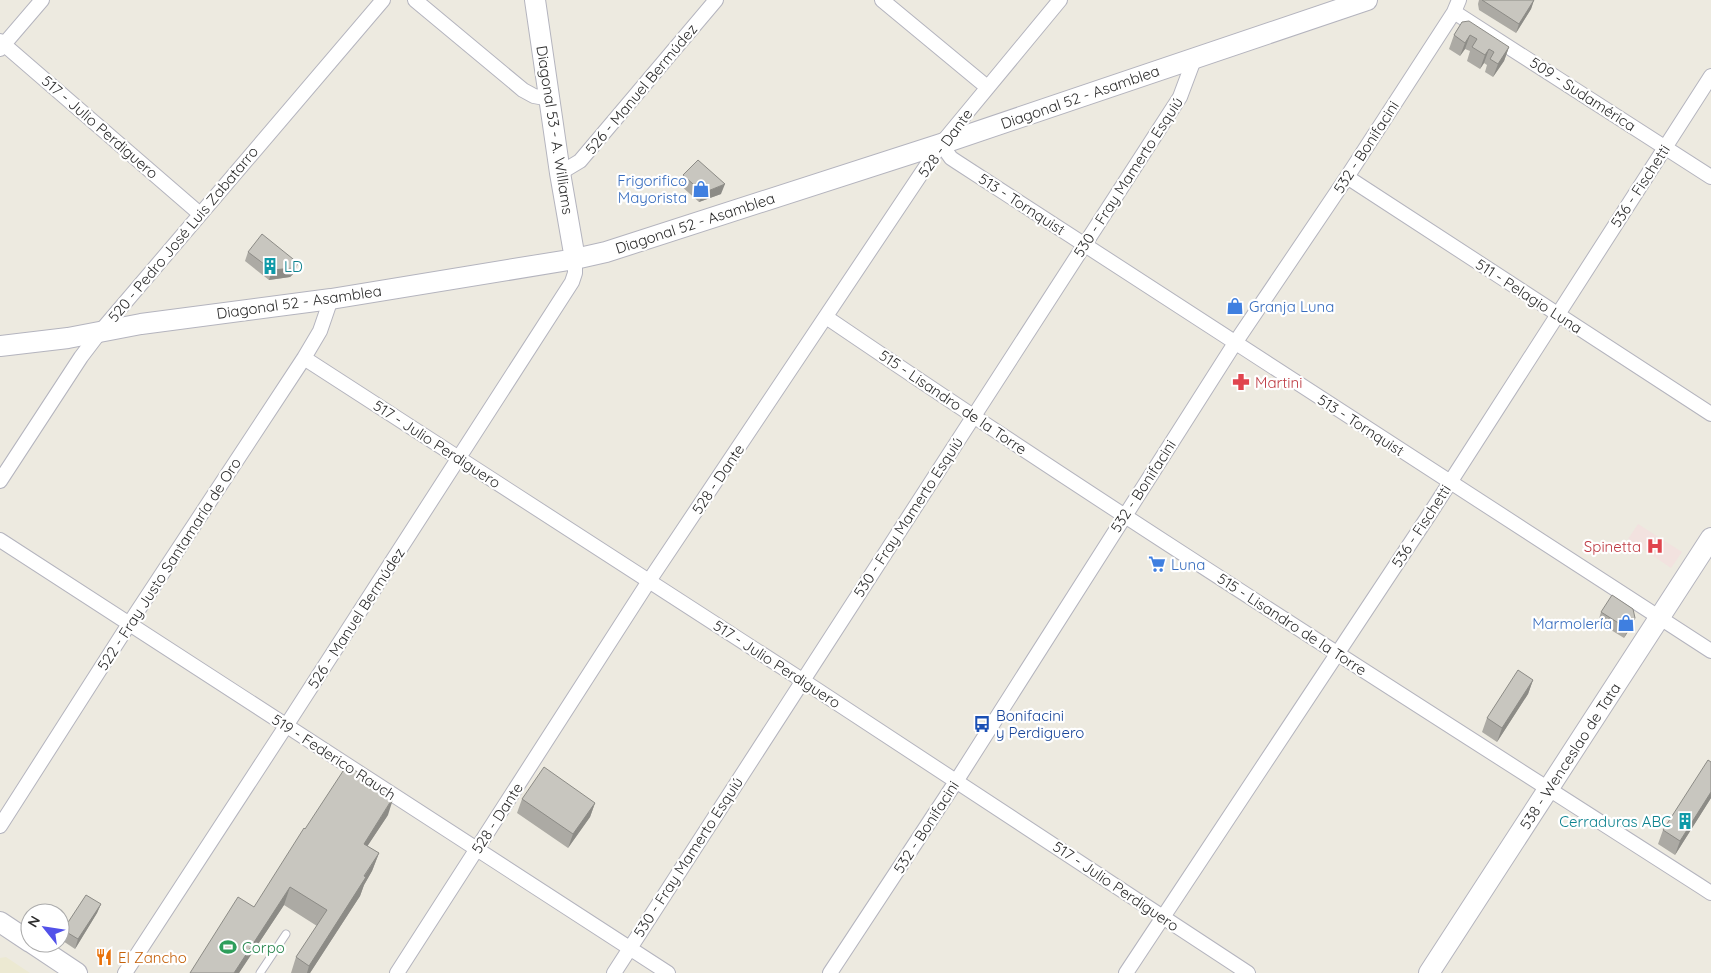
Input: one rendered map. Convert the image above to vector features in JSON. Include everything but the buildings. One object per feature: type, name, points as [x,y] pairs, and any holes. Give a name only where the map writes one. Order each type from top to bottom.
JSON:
[{"type":"street","points":[[1,45],[42,0]]},
{"type":"street","name":"520 - Pedro José Luis Zabatarro","points":[[0,481],[81,357],[100,332],[383,0]]},
{"type":"street","points":[[414,0],[523,90],[534,96],[550,100]]},
{"type":"street","name":"Diagonal 53 - A. Williams","points":[[535,0],[560,173],[575,259]]},
{"type":"street","name":"526 - Manuel Bermúdez","points":[[560,173],[580,161],[716,0]]},
{"type":"street","points":[[882,0],[987,87]]},
{"type":"street","name":"528 - Dante","points":[[397,973],[649,581],[941,144],[1060,0]]},
{"type":"street","name":"Diagonal 52 - Asamblea","points":[[0,346],[68,338],[142,324],[332,299],[575,259],[606,252],[941,144],[1195,57],[1342,3],[1367,0]]},
{"type":"street","name":"509 - Sudamérica","points":[[1457,6],[1711,177]]},
{"type":"street","name":"532 - Bonifacini","points":[[830,973],[957,780],[1235,343],[1347,177],[1457,6]]},
{"type":"street","name":"517 - Julio Perdiguero","points":[[1,45],[200,214]]},
{"type":"street","name":"530 - Fray Mamerto Esquiú","points":[[614,973],[1180,97],[1195,57]]},
{"type":"street","name":"536 - Fischetti","points":[[1126,973],[1338,654],[1711,76]]},
{"type":"street","name":"513 - Tornquist","points":[[941,144],[951,158],[1711,651]]},
{"type":"street","name":"511 - Pelagio Luna","points":[[1347,177],[1556,315],[1711,414]]},
{"type":"street","name":"526 - Manuel Bermúdez","points":[[125,973],[572,282],[575,273],[575,259]]},
{"type":"street","name":"522 - Fray Justo Santamaría de Oro","points":[[0,826],[129,624],[304,358],[320,331],[332,299]]},
{"type":"street","name":"515 - Lisandro de la Torre","points":[[826,317],[1124,515],[1548,790],[1711,893]]},
{"type":"street","name":"517 - Julio Perdiguero","points":[[304,358],[957,780],[1248,973]]},
{"type":"street","name":"538 - Wenceslao de Tata","points":[[1429,973],[1711,538]]},
{"type":"street","name":"519 - Federico Rauch","points":[[0,540],[668,973]]},
{"type":"street","points":[[0,922],[20,935]]},
{"type":"street","points":[[47,953],[77,973]]},
{"type":"lane","points":[[260,973],[286,934]]},
{"type":"shaded area","name":"Spinetta","points":[[1638,524],[1682,552],[1671,568],[1628,539]]},
{"type":"shaded area","points":[[6,957],[30,973],[0,973],[0,958]]},
{"type":"place","name":"Frigorifico Mayorista","points":[[701,189]]},
{"type":"place","name":"LD","points":[[270,266]]},
{"type":"place","name":"Granja Luna","points":[[1235,306]]},
{"type":"place","name":"Martini","points":[[1241,382]]},
{"type":"place","name":"Spinetta","points":[[1655,546]]},
{"type":"place","name":"Luna","points":[[1157,564]]},
{"type":"place","name":"Marmolería","points":[[1626,623]]},
{"type":"place","name":"Bonifacini y Perdiguero","points":[[982,724]]},
{"type":"place","name":"Cerraduras ABC","points":[[1685,821]]},
{"type":"place","name":"Corpo","points":[[228,947]]},
{"type":"place","name":"El Zancho","points":[[104,957]]}]
